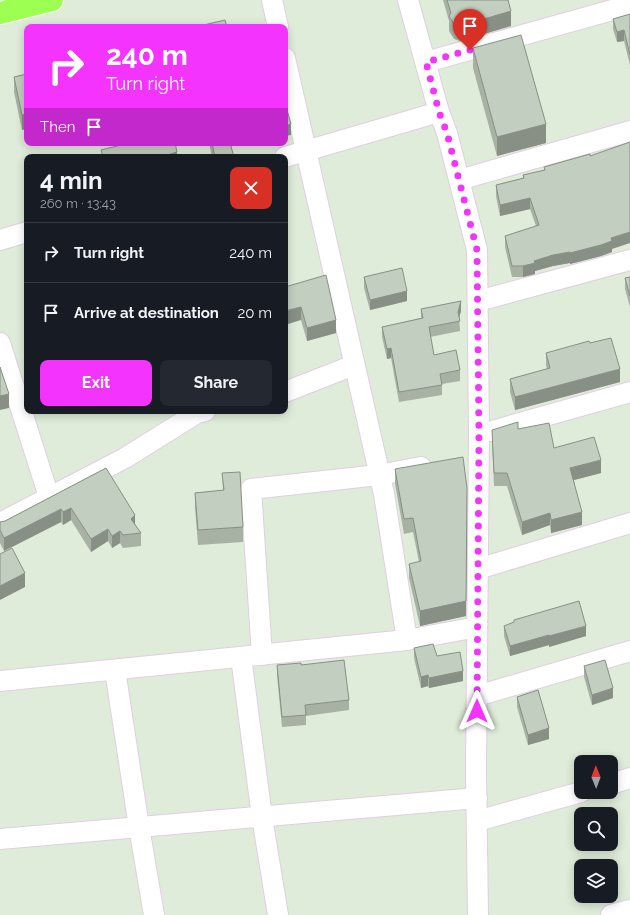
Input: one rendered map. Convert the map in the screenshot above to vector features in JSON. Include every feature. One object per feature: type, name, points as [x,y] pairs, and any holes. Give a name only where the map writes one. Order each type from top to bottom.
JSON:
[{"type":"highway","points":[[0,13],[52,0]]},
{"type":"street","points":[[272,0],[277,24]]},
{"type":"street","points":[[408,0],[439,112],[447,133],[477,250],[479,434],[471,458],[478,569],[478,915]]},
{"type":"street","points":[[426,62],[630,5]]},
{"type":"street","points":[[288,71],[385,501],[407,640]]},
{"type":"street","points":[[288,157],[439,112]]},
{"type":"street","points":[[459,180],[630,131]]},
{"type":"street","points":[[0,240],[24,233]]},
{"type":"street","points":[[478,301],[630,260]]},
{"type":"street","points":[[0,343],[50,497]]},
{"type":"street","points":[[288,391],[354,364]]},
{"type":"street","points":[[479,434],[630,392]]},
{"type":"street","points":[[0,523],[125,458],[173,419],[193,414]]},
{"type":"street","points":[[262,655],[251,488],[379,475],[440,464]]},
{"type":"street","points":[[478,569],[630,523]]},
{"type":"street","points":[[0,681],[407,640],[477,627]]},
{"type":"street","points":[[477,696],[630,651]]},
{"type":"street","points":[[241,657],[262,817],[278,915]]},
{"type":"street","points":[[115,670],[154,915]]},
{"type":"street","points":[[618,782],[630,778]]},
{"type":"street","points":[[477,821],[574,794]]},
{"type":"street","points":[[0,839],[477,798]]},
{"type":"street","points":[[611,915],[630,910]]},
{"type":"building","points":[[447,0],[508,0],[511,11],[460,26],[454,24],[449,16],[451,13]]},
{"type":"building","points":[[630,14],[630,55],[624,30],[617,32],[613,19]]},
{"type":"building","points":[[225,20],[226,24],[208,24]]},
{"type":"building","points":[[521,35],[546,124],[497,137],[473,48]]},
{"type":"building","points":[[24,75],[24,115],[22,115],[14,77]]},
{"type":"building","points":[[288,113],[291,124],[288,125]]},
{"type":"building","points":[[630,142],[630,232],[611,238],[612,241],[601,245],[570,253],[553,255],[534,261],[535,263],[523,266],[512,266],[505,236],[539,225],[530,198],[500,205],[496,185],[524,178],[523,175],[545,170],[544,167],[590,154],[590,156]]},
{"type":"building","points":[[117,146],[176,146],[177,152],[170,154],[102,154],[101,150]]},
{"type":"building","points":[[213,146],[231,146],[233,154],[214,154]]},
{"type":"building","points":[[402,268],[407,291],[370,300],[364,277]]},
{"type":"building","points":[[326,275],[336,320],[307,328],[301,307],[288,310],[288,286]]},
{"type":"building","points":[[630,277],[630,296],[625,278]]},
{"type":"building","points":[[461,301],[458,312],[460,321],[429,327],[434,355],[456,350],[460,370],[440,374],[442,385],[399,392],[391,348],[387,349],[382,327],[423,318],[421,309]]},
{"type":"building","points":[[611,338],[620,369],[515,397],[510,379],[550,368],[546,353],[589,341],[590,343]]},
{"type":"building","points":[[0,367],[9,394],[0,396]]},
{"type":"building","points":[[518,422],[518,429],[549,423],[554,448],[594,437],[601,460],[570,468],[582,512],[551,520],[550,513],[522,522],[507,473],[494,473],[492,430]]},
{"type":"building","points":[[463,457],[467,488],[466,601],[420,611],[409,564],[421,561],[413,518],[404,519],[395,469]]},
{"type":"building","points":[[106,468],[135,515],[131,519],[141,533],[123,535],[120,531],[112,536],[108,529],[91,539],[71,508],[63,512],[61,509],[4,538],[0,530],[0,522],[5,521]]},
{"type":"building","points":[[240,472],[243,527],[198,530],[195,493],[224,490],[222,473]]},
{"type":"building","points":[[12,548],[25,573],[0,586],[0,554]]},
{"type":"building","points":[[579,601],[586,626],[510,646],[504,626],[514,622],[514,620]]},
{"type":"building","points":[[433,644],[437,656],[460,652],[463,671],[429,678],[428,675],[421,677],[414,648]]},
{"type":"building","points":[[344,660],[349,700],[305,705],[306,715],[282,717],[277,665],[301,663],[301,665]]},
{"type":"building","points":[[605,660],[613,688],[592,695],[584,666]]},
{"type":"building","points":[[538,690],[549,728],[528,735],[517,697]]},
{"type":"route","points":[[470,50],[426,62],[439,112],[447,133],[477,250],[479,434],[477,711]]}]
